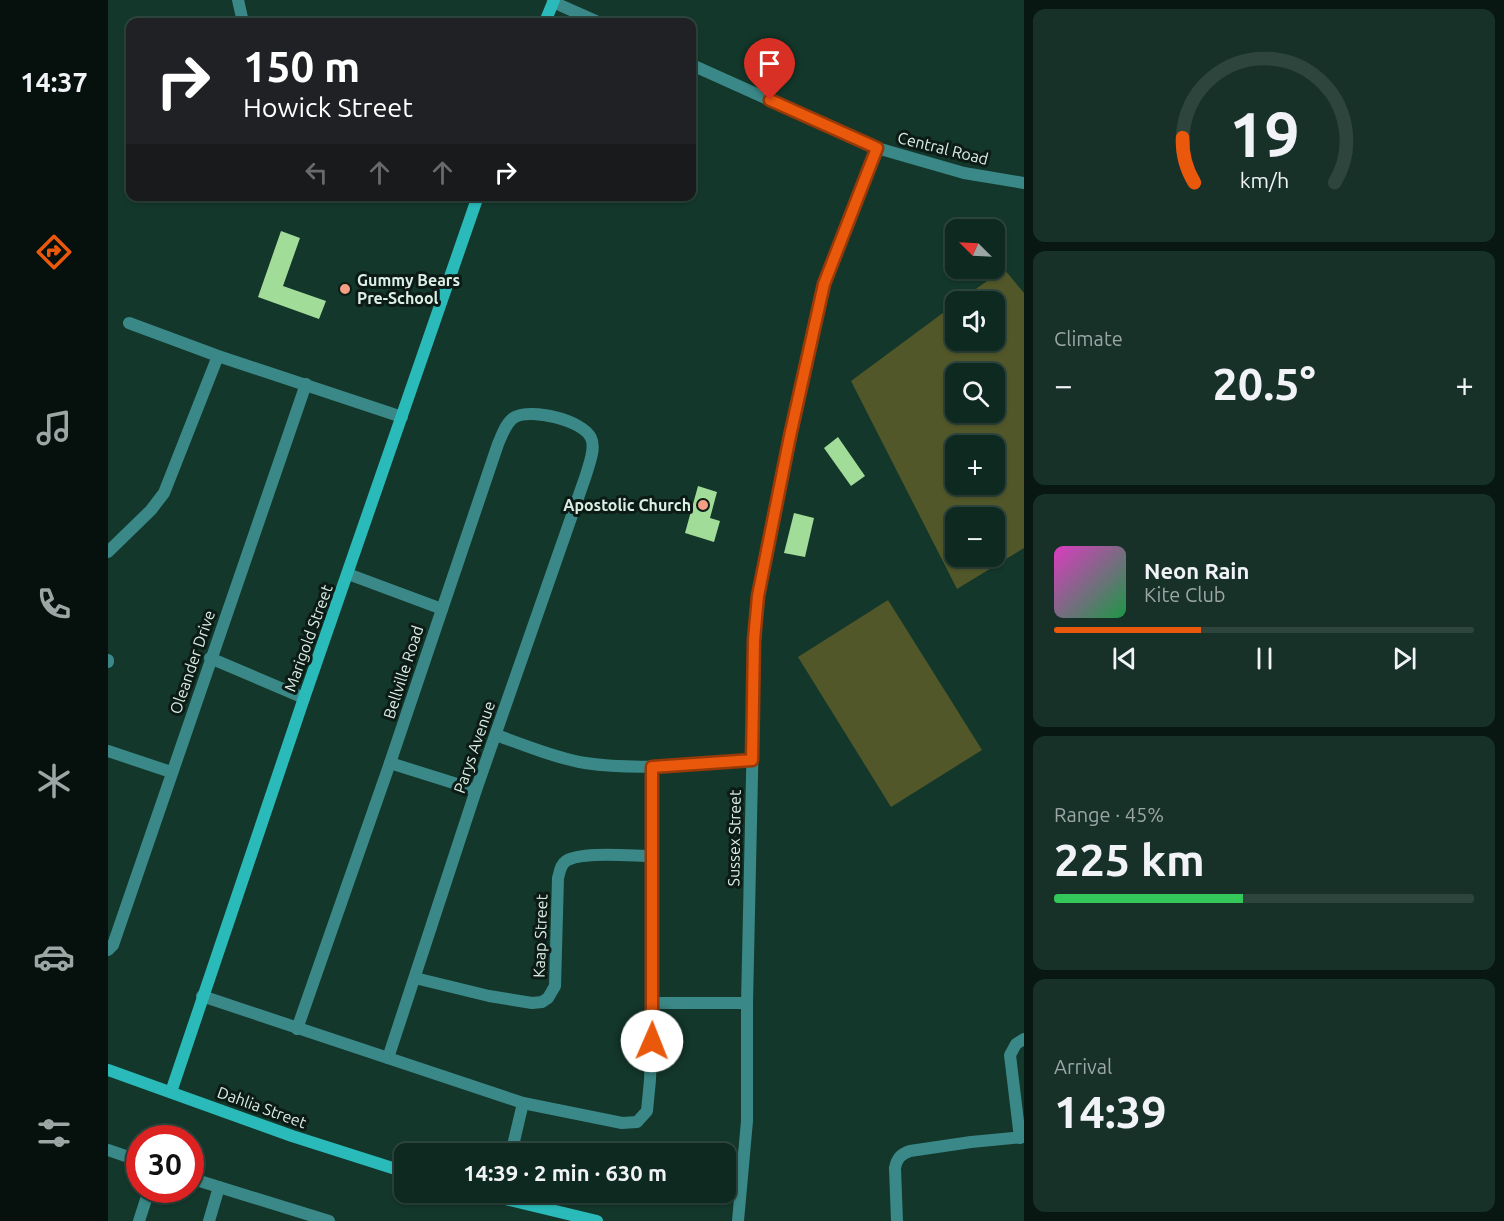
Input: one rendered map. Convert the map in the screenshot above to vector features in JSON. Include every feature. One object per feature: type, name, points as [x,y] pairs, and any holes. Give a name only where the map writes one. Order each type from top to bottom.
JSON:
[{"type":"street","points":[[238,0],[242,18]]},
{"type":"street","points":[[547,18],[554,1],[590,18]]},
{"type":"street","name":"Central Road","points":[[696,66],[877,148],[944,168],[1024,183]]},
{"type":"street","name":"Sussex Street","points":[[738,1221],[747,1121],[754,640],[758,596],[790,436],[824,284],[877,148]]},
{"type":"street","name":"Marigold Street","points":[[171,1092],[304,698],[476,201]]},
{"type":"street","points":[[129,323],[218,356],[402,417]]},
{"type":"street","points":[[108,552],[151,510],[164,493],[218,356]]},
{"type":"street","name":"Oleander Drive","points":[[108,950],[113,945],[306,384]]},
{"type":"street","name":"Bellville Road","points":[[297,1029],[498,444],[507,424],[522,414],[534,412],[546,415],[582,429],[591,439],[592,447]]},
{"type":"street","name":"Parys Avenue","points":[[388,1058],[476,790],[586,475],[592,447]]},
{"type":"street","points":[[348,574],[442,609]]},
{"type":"street","points":[[210,658],[304,698]]},
{"type":"street","points":[[496,735],[585,763],[652,767],[752,760]]},
{"type":"street","points":[[108,751],[171,772]]},
{"type":"street","points":[[390,763],[476,790]]},
{"type":"street","points":[[202,996],[523,1103],[622,1123],[637,1122],[647,1111],[649,1100],[653,1003],[652,767]]},
{"type":"street","name":"Kaap Street","points":[[415,978],[489,996],[532,1003],[542,1002],[552,993],[555,986],[558,878],[561,867],[565,862],[581,856],[652,856]]},
{"type":"street","points":[[653,1003],[747,1003]]},
{"type":"street","points":[[897,1221],[895,1168],[897,1160],[903,1154],[910,1150],[1022,1138],[1010,1055],[1016,1044],[1024,1039]]},
{"type":"street","name":"Dahlia Street","points":[[108,1070],[394,1168]]},
{"type":"street","points":[[514,1143],[523,1103]]},
{"type":"street","points":[[108,1150],[126,1156]]},
{"type":"street","points":[[204,1182],[293,1216],[329,1221]]},
{"type":"street","points":[[209,1221],[219,1187]]},
{"type":"street","points":[[139,1221],[145,1203]]},
{"type":"street","points":[[528,1203],[597,1221]]},
{"type":"green space","points":[[1005,270],[1024,293],[1024,548],[1005,560],[1005,507],[945,507],[945,565],[851,381],[945,311],[945,351],[1005,351],[1005,291],[973,291],[990,279],[1005,279]]},
{"type":"green space","points":[[946,567],[993,567],[957,589]]},
{"type":"green space","points":[[888,600],[982,750],[891,807],[798,657]]},
{"type":"building","points":[[281,231],[300,238],[283,286],[326,301],[319,319],[258,297]]},
{"type":"building","points":[[838,437],[865,476],[851,486],[824,448]]},
{"type":"building","name":"Apostolic Church","points":[[698,486],[717,492],[710,518],[720,521],[714,542],[685,533]]},
{"type":"building","points":[[794,513],[814,518],[805,557],[784,553]]},
{"type":"place","name":"Gummy Bears Pre-School","points":[[345,289]]},
{"type":"place","name":"Apostolic Church","points":[[703,505]]},
{"type":"route","points":[[652,1041],[652,767],[752,760],[755,622],[764,561],[824,284],[877,148],[770,100]]}]
